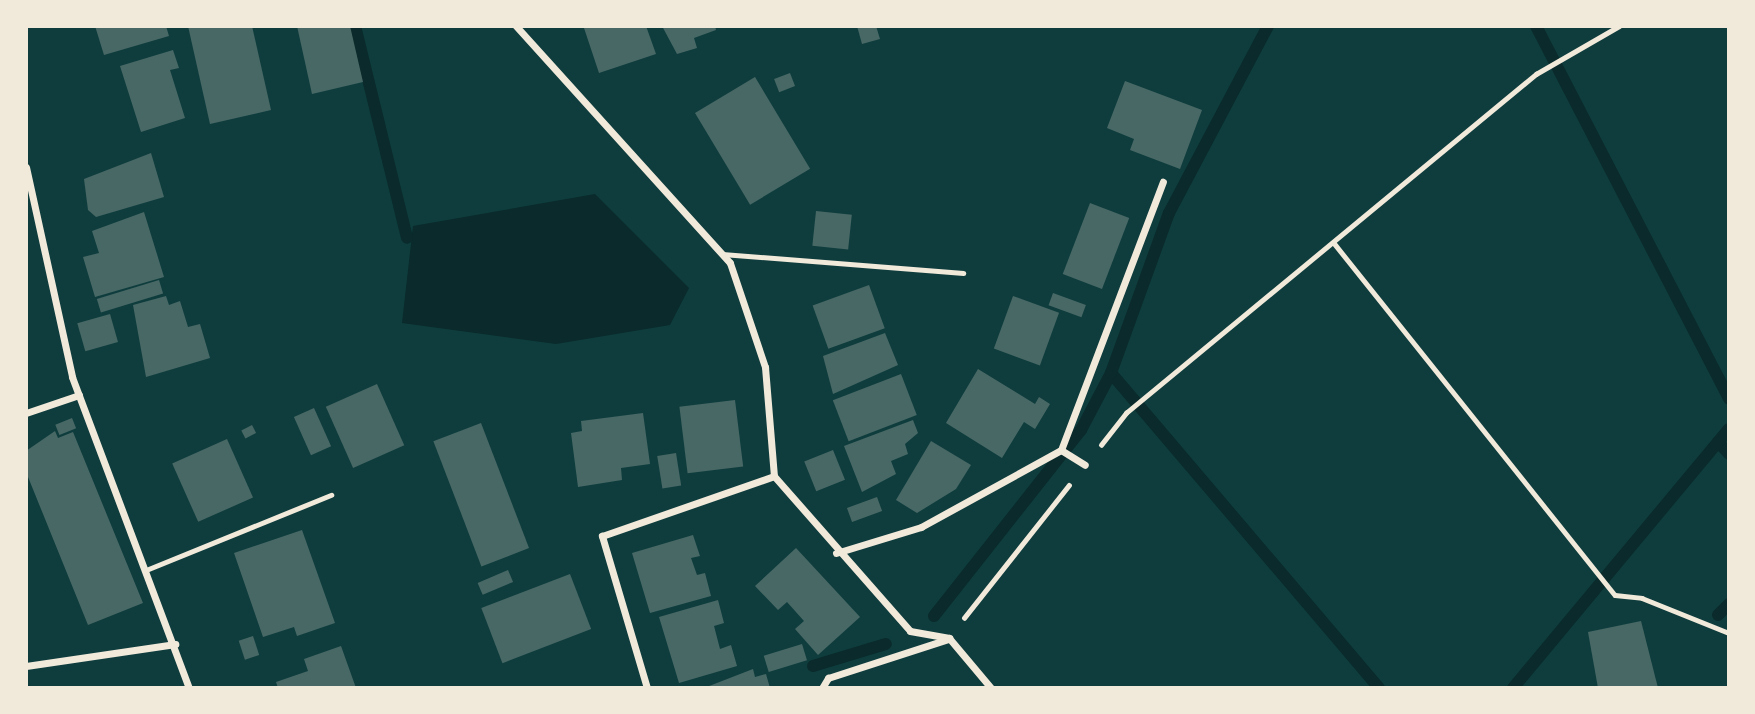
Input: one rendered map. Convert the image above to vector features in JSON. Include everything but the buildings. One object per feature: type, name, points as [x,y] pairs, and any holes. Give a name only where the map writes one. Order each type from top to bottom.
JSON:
[{"type":"street","points":[[516,26],[722,254],[765,367],[774,476],[836,553],[909,631],[949,638],[991,688]]},
{"type":"street","points":[[26,167],[79,395],[190,688]]},
{"type":"street","points":[[836,553],[921,527],[1061,450],[1163,182]]},
{"type":"street","points":[[26,413],[79,395]]},
{"type":"street","points":[[1061,450],[1084,464]]},
{"type":"street","points":[[647,688],[602,536],[774,476]]},
{"type":"street","points":[[822,688],[828,678],[949,638]]},
{"type":"street","points":[[26,666],[175,644]]},
{"type":"lane","points":[[722,254],[963,273]]},
{"type":"lane","points":[[146,570],[331,495]]},
{"type":"path","points":[[949,638],[1126,413],[1536,74],[1619,26]]},
{"type":"path","points":[[1334,243],[1615,595],[1642,598],[1729,632]]},
{"type":"water","points":[[595,194],[689,288],[670,325],[556,344],[402,323],[413,226]]},
{"type":"waterway","points":[[355,26],[407,238]]},
{"type":"waterway","points":[[934,616],[1081,430],[1111,373],[1169,213],[1268,26]]},
{"type":"waterway","points":[[1536,26],[1729,399]]},
{"type":"waterway","points":[[1111,373],[1379,688]]},
{"type":"waterway","points":[[1513,688],[1729,429]]},
{"type":"waterway","points":[[1718,442],[1729,454]]},
{"type":"waterway","points":[[1718,615],[1729,604]]},
{"type":"waterway","points":[[813,666],[886,644]]}]
